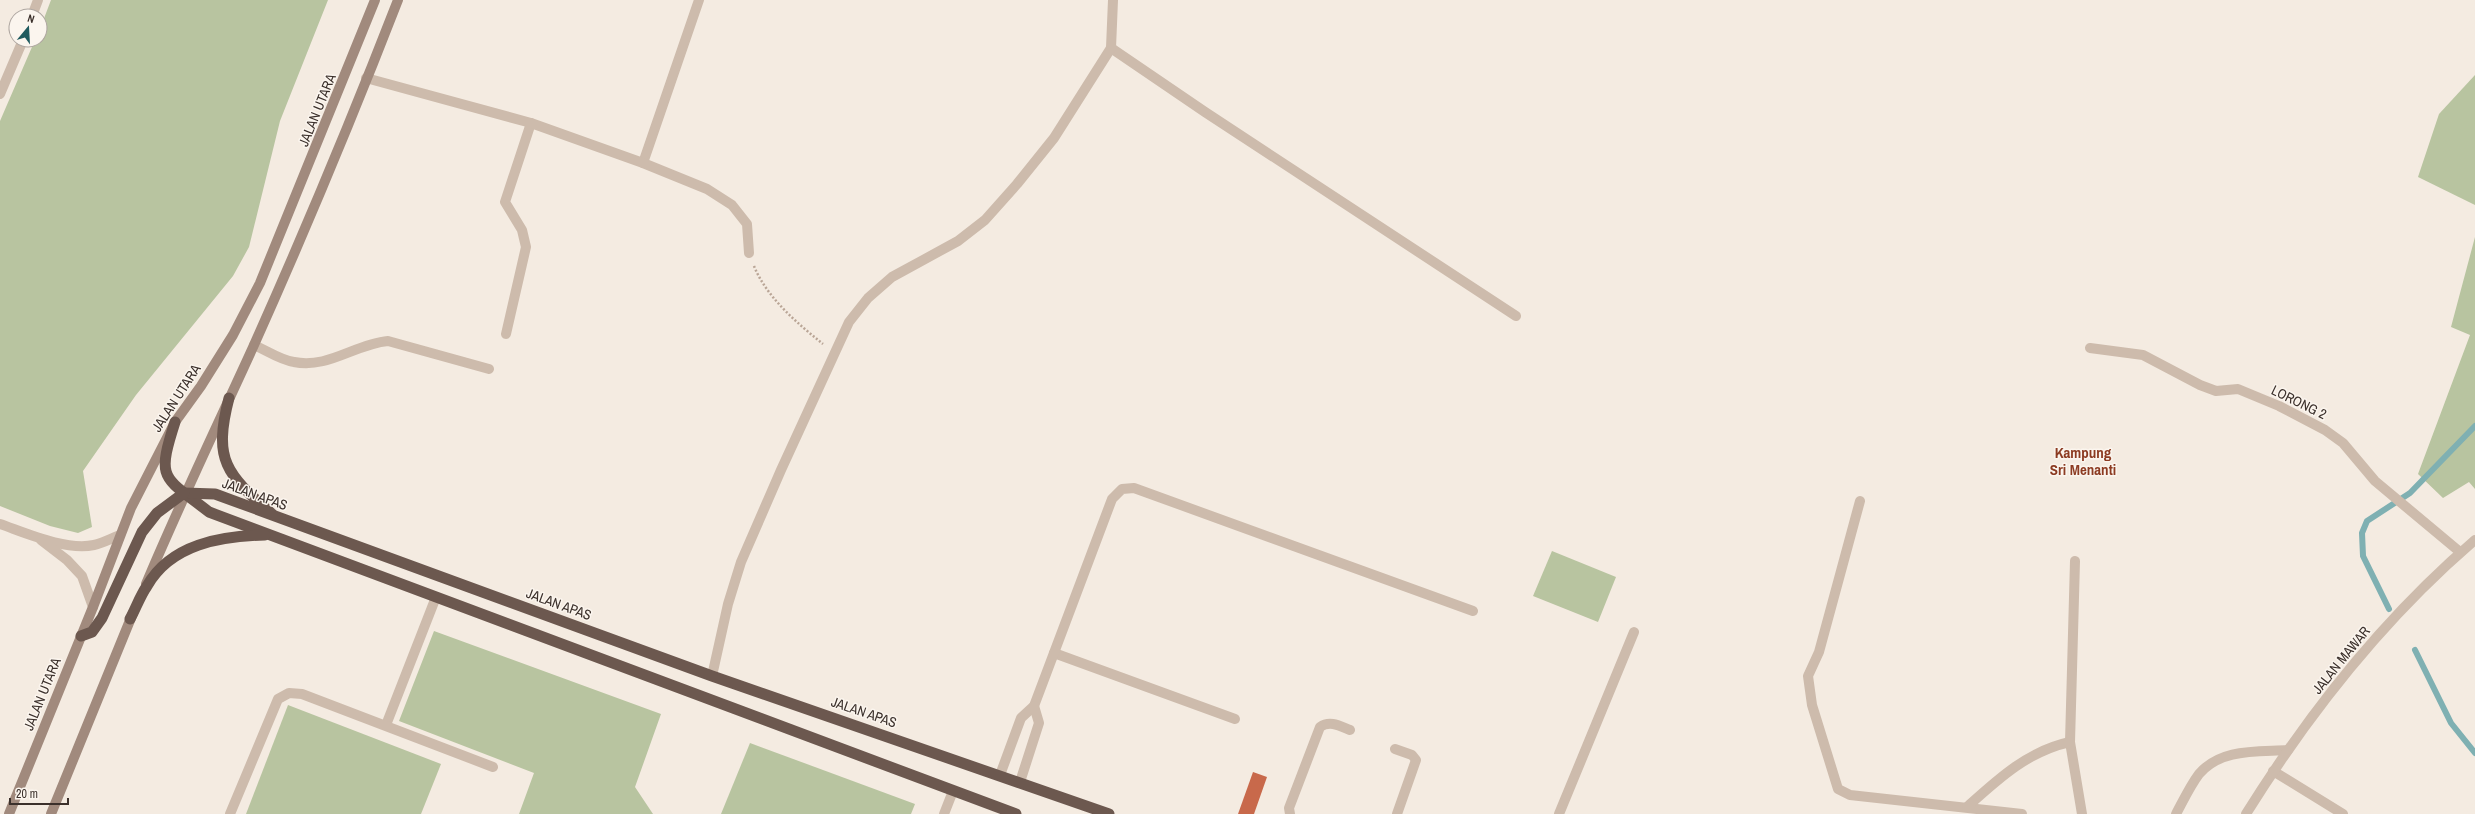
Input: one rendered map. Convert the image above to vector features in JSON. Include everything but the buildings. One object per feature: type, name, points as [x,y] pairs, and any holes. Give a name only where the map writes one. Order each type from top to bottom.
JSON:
[{"type":"highway","points":[[229,398],[222,426],[221,445],[231,474],[277,518]]},
{"type":"highway","points":[[175,422],[164,456],[164,469],[171,484],[208,512],[1016,814]]},
{"type":"highway","points":[[81,636],[92,632],[102,618],[142,532],[157,513],[184,493]]},
{"type":"highway","name":"JALAN APAS","points":[[184,493],[215,494],[277,518],[712,676],[1109,814]]},
{"type":"highway","points":[[130,619],[147,585],[161,567],[190,548],[219,539],[271,535]]},
{"type":"main road","name":"JALAN UTARA","points":[[9,814],[93,607],[120,535],[143,482],[175,422],[202,386],[233,335],[260,282],[375,0]]},
{"type":"main road","points":[[51,814],[130,619],[184,493],[254,345],[334,160],[398,0]]},
{"type":"street","points":[[643,163],[699,0]]},
{"type":"street","points":[[712,676],[728,604],[741,562],[849,322],[874,293],[892,277],[958,241],[999,206],[1054,138],[1111,48],[1113,0]]},
{"type":"street","points":[[0,94],[20,48]]},
{"type":"street","points":[[1111,48],[1205,112],[1516,316]]},
{"type":"street","points":[[366,78],[531,123],[643,163],[707,189],[732,205],[747,224],[749,253]]},
{"type":"street","points":[[506,334],[526,247],[522,230],[505,202],[531,123]]},
{"type":"street","points":[[254,345],[292,362],[307,364],[325,362],[373,342],[388,341],[490,368]]},
{"type":"street","name":"LORONG 2","points":[[2090,348],[2143,355],[2200,385],[2216,391],[2238,389],[2278,406],[2325,430],[2343,443],[2375,481],[2460,552]]},
{"type":"street","points":[[1000,775],[1021,718],[1034,706],[1112,499],[1122,489],[1134,488],[1473,611]]},
{"type":"street","points":[[1860,501],[1819,652],[1808,676],[1812,705],[1838,789],[1850,795],[1967,806],[2022,814]]},
{"type":"street","points":[[0,524],[39,539],[93,546],[120,535]]},
{"type":"street","points":[[39,539],[67,560],[82,576],[93,607]]},
{"type":"street","name":"JALAN MAWAR","points":[[2246,814],[2288,750],[2374,640],[2460,552],[2475,540]]},
{"type":"street","points":[[2075,561],[2070,742],[2082,814]]},
{"type":"street","points":[[386,726],[436,597]]},
{"type":"street","points":[[1559,814],[1634,632]]},
{"type":"street","points":[[1054,653],[1235,719]]},
{"type":"street","points":[[230,814],[278,699],[289,693],[302,694],[494,767]]},
{"type":"street","points":[[1020,782],[1039,723],[1034,706]]},
{"type":"street","points":[[1290,814],[1289,808],[1320,727],[1325,724],[1332,723],[1350,730]]},
{"type":"street","points":[[1967,806],[2014,766],[2052,746],[2070,742]]},
{"type":"street","points":[[1395,749],[1412,755],[1416,760],[1397,814]]},
{"type":"street","points":[[2176,814],[2199,775],[2208,765],[2222,756],[2234,753],[2288,750]]},
{"type":"street","points":[[2274,771],[2343,814]]},
{"type":"street","points":[[944,814],[953,791]]},
{"type":"path","points":[[749,253],[765,288],[807,331],[834,353]]},
{"type":"green space","points":[[51,0],[328,0],[280,121],[249,247],[233,276],[136,395],[83,471],[92,527],[78,533],[50,526],[0,506],[0,121],[32,48],[48,48],[48,8]]},
{"type":"green space","points":[[2475,75],[2475,205],[2418,177],[2439,114]]},
{"type":"green space","points":[[2475,237],[2475,489],[2469,482],[2443,498],[2418,474],[2470,335],[2451,327]]},
{"type":"green space","points":[[1552,551],[1616,577],[1598,622],[1533,596]]},
{"type":"green space","points":[[434,631],[661,714],[635,787],[653,814],[519,814],[534,773],[399,721]]},
{"type":"green space","points":[[288,705],[441,764],[421,814],[246,814]]},
{"type":"green space","points":[[750,743],[915,804],[911,814],[721,814]]},
{"type":"waterway","points":[[2389,609],[2363,556],[2362,533],[2367,521],[2410,493],[2475,426]]},
{"type":"waterway","points":[[2415,650],[2451,723],[2475,753]]},
{"type":"district","name":"Kampung Sri Menanti","points":[[2083,460]]}]
